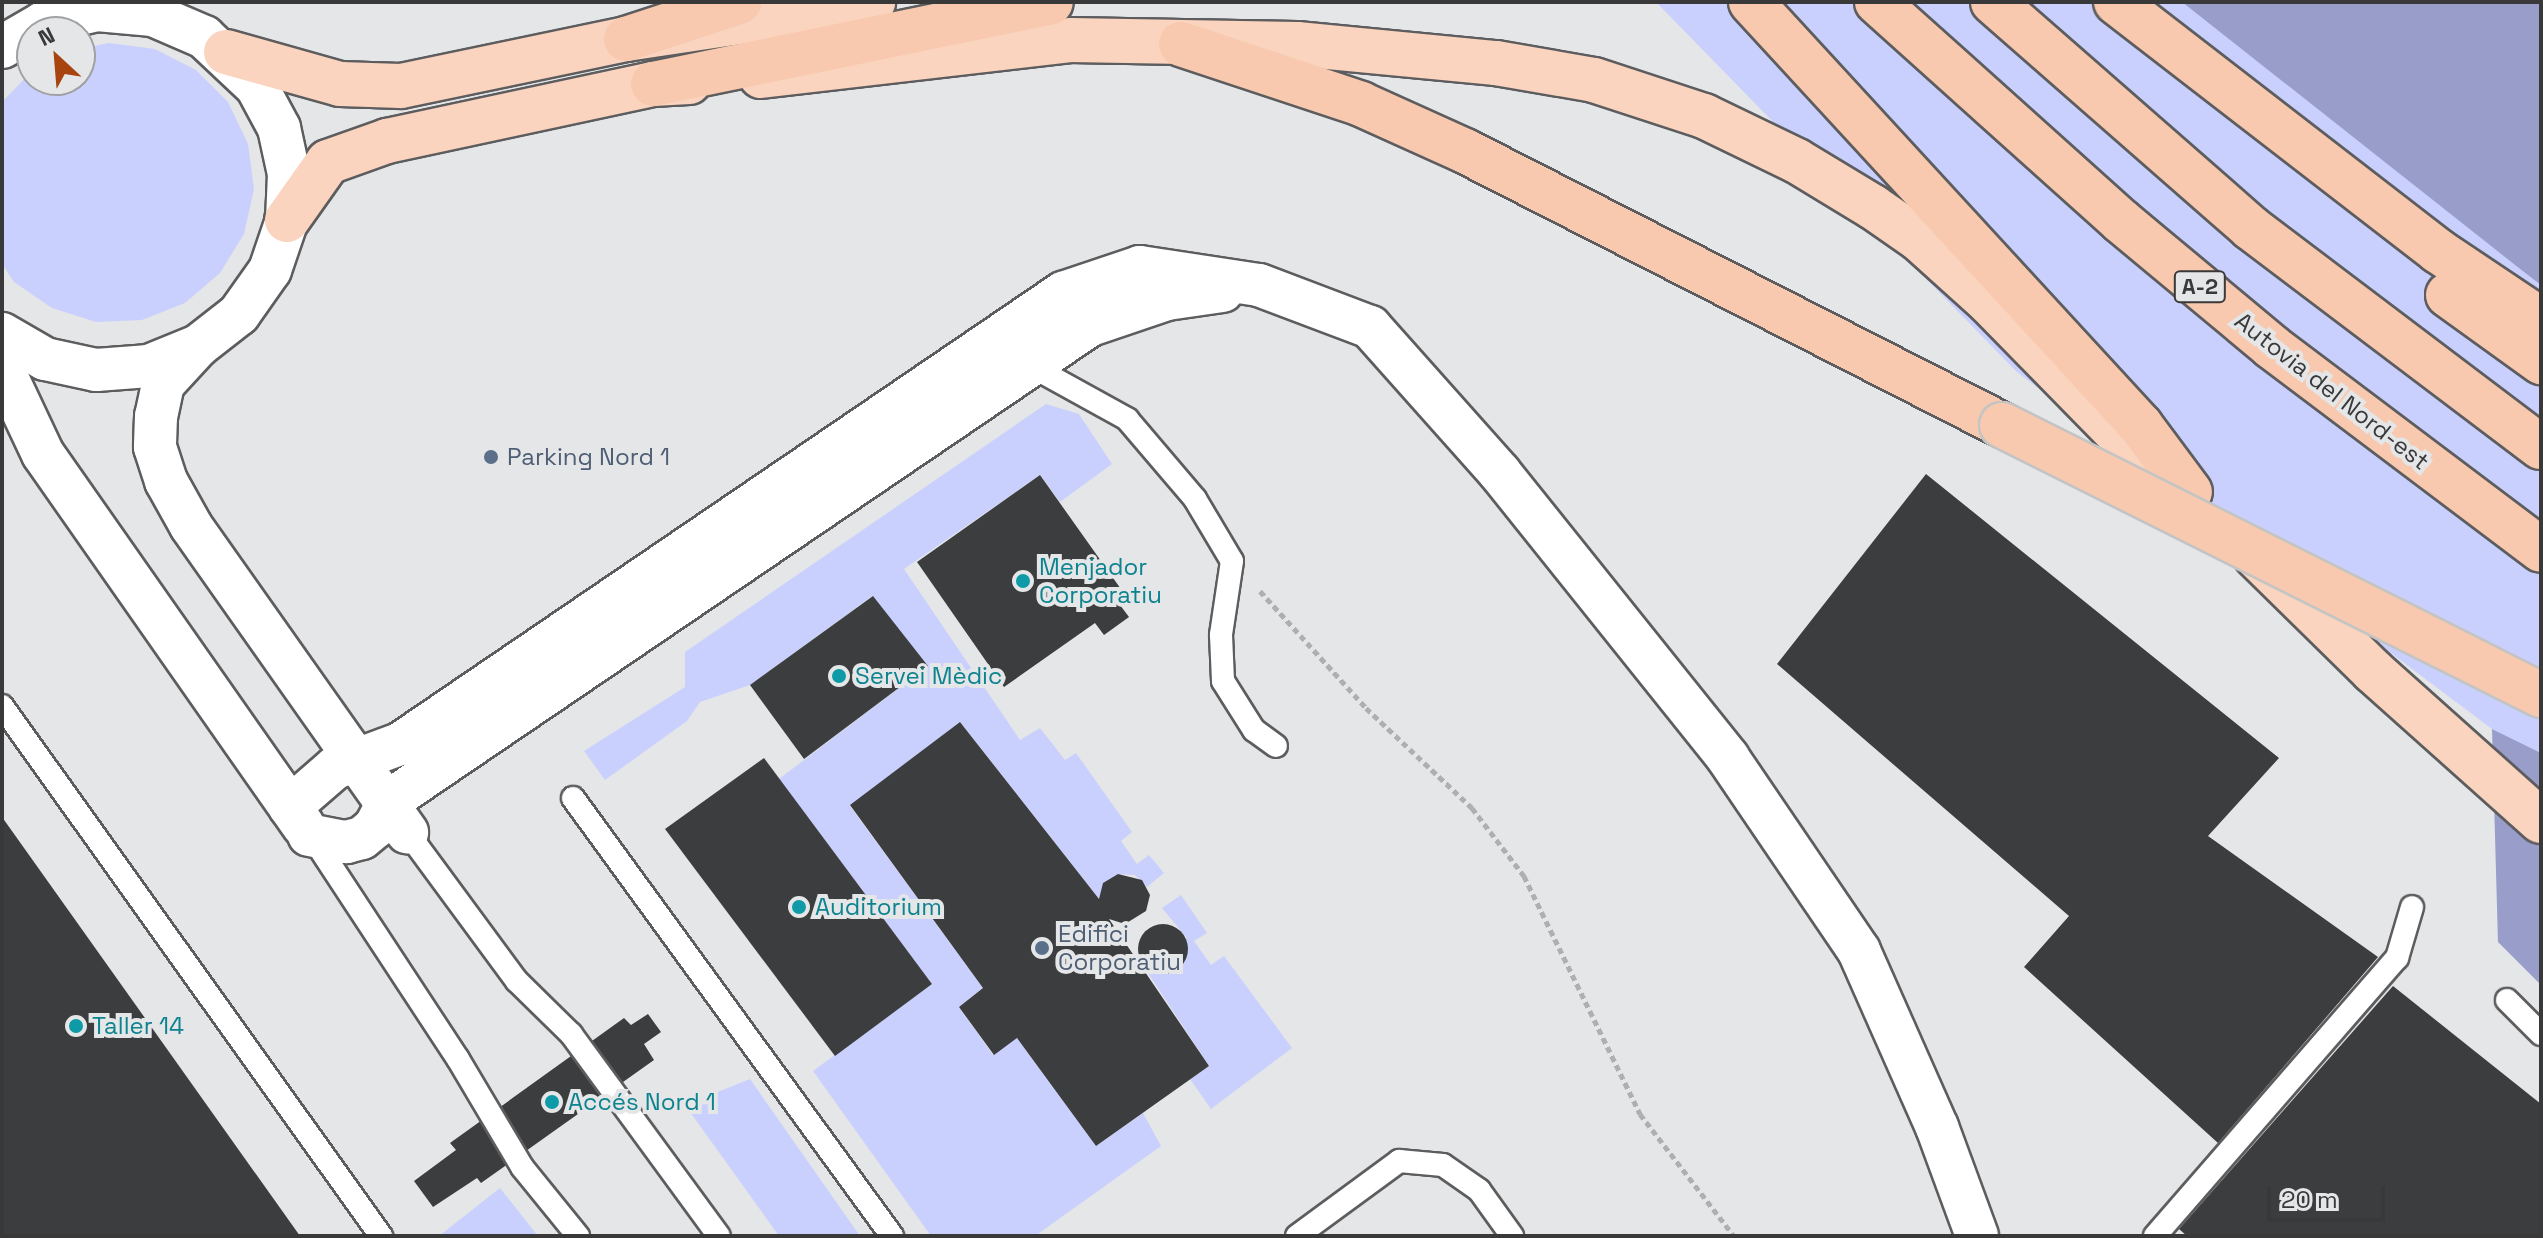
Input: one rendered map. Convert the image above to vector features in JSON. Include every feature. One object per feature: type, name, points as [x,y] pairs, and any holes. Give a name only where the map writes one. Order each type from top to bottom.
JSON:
[{"type":"highway","points":[[626,39],[739,2]]},
{"type":"highway","points":[[215,45],[340,84],[401,86],[626,39],[873,2]]},
{"type":"highway","points":[[287,220],[328,162],[387,141],[1051,2]]},
{"type":"highway","points":[[1751,2],[2141,426],[2190,492]]},
{"type":"highway","name":"Autovia del Nord-est","points":[[1877,2],[2121,221],[2272,347],[2541,550]]},
{"type":"highway","points":[[1993,2],[2251,228],[2541,447]]},
{"type":"highway","points":[[2116,2],[2238,101],[2438,251],[2541,320]]},
{"type":"highway","points":[[653,84],[836,71],[1070,40],[1297,44],[1496,63],[1594,80],[1704,116],[1797,161],[1919,239],[2120,436],[2190,492],[2373,671],[2541,821]]},
{"type":"highway","points":[[1181,44],[1361,104],[1465,151],[2541,695]]},
{"type":"highway","points":[[2238,101],[2394,255],[2541,362]]},
{"type":"street","points":[[2,39],[26,2]]},
{"type":"street","points":[[172,2],[257,87],[279,128],[289,174],[287,220],[270,270],[239,314],[198,346],[163,384],[155,447],[166,481],[191,526],[398,816]]},
{"type":"street","points":[[2,47],[43,23],[97,10],[153,15],[215,45]]},
{"type":"street","points":[[306,830],[312,783],[400,744],[741,508],[1063,293],[1140,267],[1259,285],[1370,327],[1500,473],[1728,758],[1859,951],[1937,1127],[1977,1236]]},
{"type":"street","points":[[2,367],[43,454],[306,830],[346,842],[362,838],[375,827],[398,816],[610,652],[1090,325],[1167,299],[1259,285]]},
{"type":"street","points":[[2,334],[45,359],[96,370],[149,366],[198,346]]},
{"type":"street","points":[[610,652],[601,632],[740,533],[741,508]]},
{"type":"lane","points":[[1031,366],[1127,419],[1195,499],[1232,561],[1221,635],[1223,681],[1254,730],[1276,746]]},
{"type":"lane","points":[[2,706],[381,1236]]},
{"type":"lane","points":[[573,798],[892,1236]]},
{"type":"lane","points":[[398,816],[517,981],[571,1034],[719,1236]]},
{"type":"lane","points":[[306,830],[458,1059],[522,1167],[578,1236]]},
{"type":"lane","points":[[2155,1236],[2397,958],[2412,907]]},
{"type":"lane","points":[[2507,1000],[2541,1034]]},
{"type":"lane","points":[[1297,1236],[1399,1161],[1443,1165],[1479,1190],[1512,1236]]},
{"type":"path","points":[[1232,561],[1366,708],[1472,808],[1524,876],[1640,1114],[1734,1236]]},
{"type":"shaded area","points":[[1656,2],[2182,2],[2541,285],[2541,753],[2492,729],[2017,372]]},
{"type":"shaded area","points":[[2182,2],[2541,2],[2541,285],[2524,272]]},
{"type":"shaded area","points":[[109,43],[155,49],[196,70],[228,102],[248,144],[254,189],[244,234],[220,273],[185,303],[142,320],[96,322],[52,308],[14,282],[2,264],[2,102],[16,88],[16,96],[96,96],[96,46]]},
{"type":"shaded area","points":[[1046,404],[1079,414],[1112,464],[1060,502],[1040,475],[904,569],[1020,740],[1040,728],[1065,760],[1076,753],[1132,832],[1121,841],[1137,864],[1149,855],[1164,873],[1147,887],[1135,875],[1118,874],[1104,883],[1099,899],[960,722],[850,806],[983,988],[959,1007],[993,1055],[1017,1038],[1096,1146],[1143,1113],[1161,1146],[1035,1236],[931,1236],[813,1071],[932,984],[779,779],[928,666],[872,596],[750,685],[700,702],[687,721],[605,780],[584,751],[685,687],[685,652]]},
{"type":"shaded area","points":[[2492,729],[2541,753],[2541,985],[2498,942]]},
{"type":"shaded area","points":[[1181,895],[1207,933],[1194,941],[1211,965],[1224,956],[1292,1048],[1211,1109],[1190,1079],[1209,1066],[1148,973],[1172,972],[1185,961],[1186,937],[1162,908]]},
{"type":"shaded area","points":[[750,1079],[860,1236],[779,1236],[685,1105]]},
{"type":"shaded area","points":[[500,1188],[538,1236],[439,1236]]},
{"type":"building","points":[[1926,474],[2279,758],[2208,836],[2378,957],[2218,1143],[2024,967],[2069,916],[1777,664]]},
{"type":"building","name":"Menjador Corporatiu","points":[[1040,475],[1128,599],[1120,605],[1129,617],[1104,635],[1095,623],[1004,687],[917,562]]},
{"type":"building","name":"Servei Mèdic","points":[[873,596],[928,666],[804,759],[750,685]]},
{"type":"building","name":"Edifici Corporatiu","points":[[960,722],[1099,899],[1103,883],[1118,874],[1142,880],[1150,895],[1146,911],[1125,924],[1109,919],[1209,1066],[1096,1146],[1017,1038],[994,1055],[959,1007],[983,988],[850,805]]},
{"type":"building","name":"Auditorium","points":[[764,758],[932,984],[835,1056],[665,829]]},
{"type":"building","name":"Taller 14","points":[[2,817],[300,1236],[2,1236]]},
{"type":"building","name":"Edifici Corporatiu","points":[[1163,924],[1181,931],[1188,949],[1181,967],[1163,974],[1145,967],[1138,949],[1145,931]]},
{"type":"building","points":[[2393,986],[2541,1104],[2541,1236],[2187,1236],[2179,1229]]},
{"type":"building","name":"Accés Nord 1","points":[[648,1014],[661,1032],[644,1044],[654,1060],[481,1183],[477,1178],[433,1207],[414,1181],[456,1150],[450,1143],[624,1018],[631,1025]]},
{"type":"place","name":"Parking Nord 1","points":[[491,457]]},
{"type":"place","name":"Menjador Corporatiu","points":[[1023,581]]},
{"type":"place","name":"Servei Mèdic","points":[[839,676]]},
{"type":"place","name":"Auditorium","points":[[799,907]]},
{"type":"place","name":"Edifici Corporatiu","points":[[1042,948]]},
{"type":"place","name":"Taller 14","points":[[76,1026]]},
{"type":"place","name":"Accés Nord 1","points":[[552,1102]]}]
